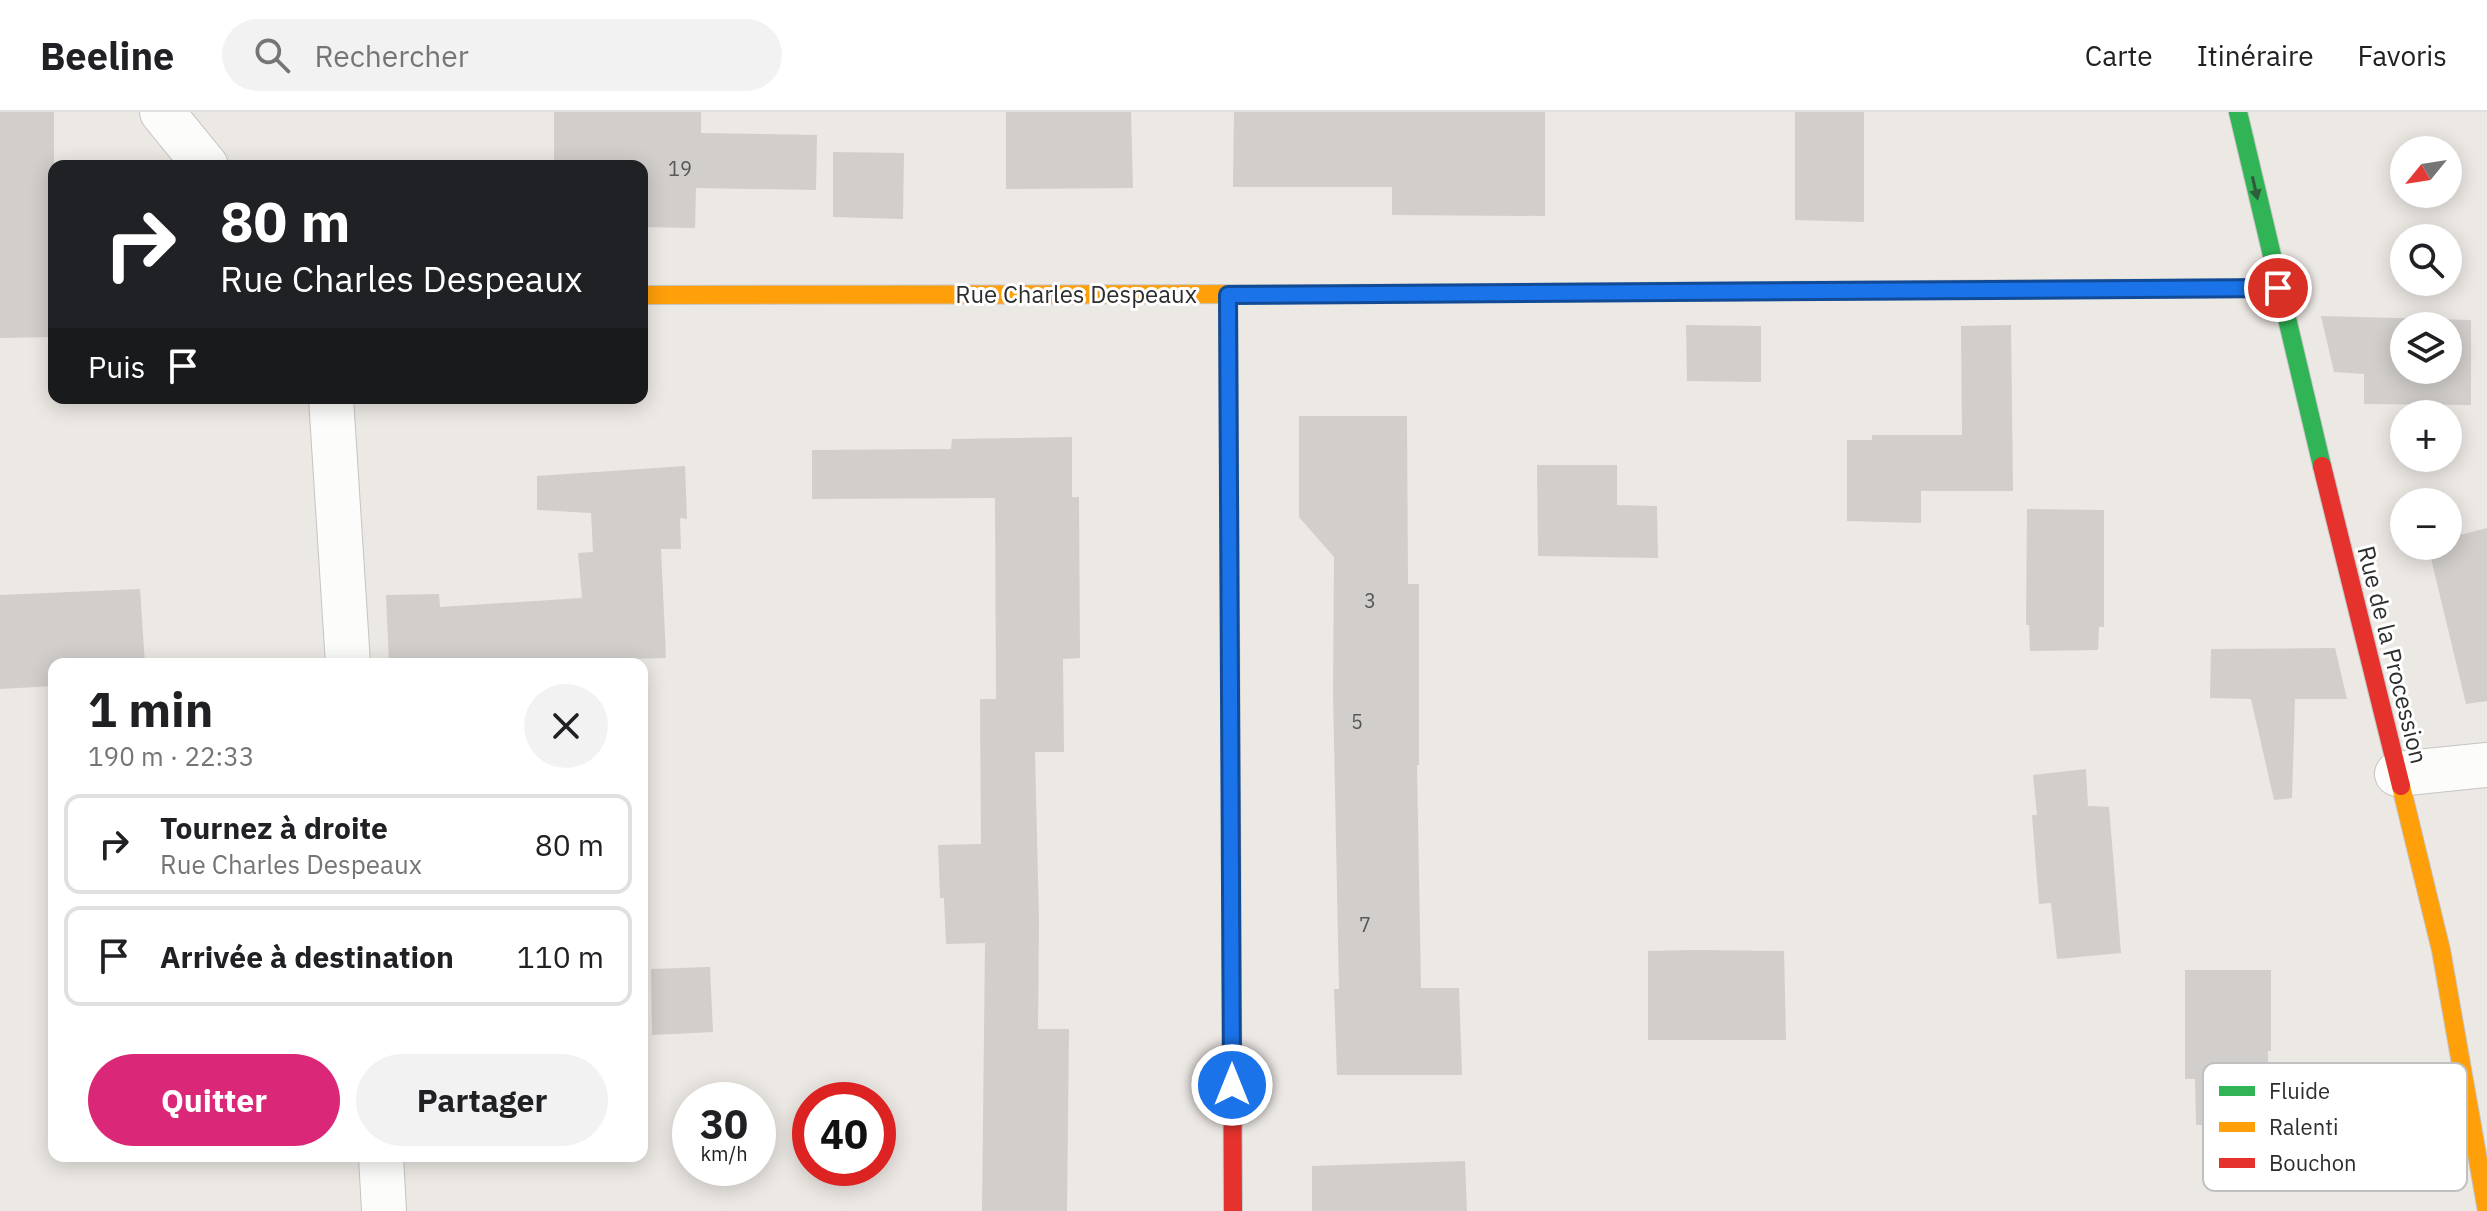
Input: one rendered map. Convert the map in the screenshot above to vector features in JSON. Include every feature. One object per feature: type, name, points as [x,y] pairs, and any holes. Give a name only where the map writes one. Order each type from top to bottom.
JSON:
[{"type":"street","points":[[162,112],[201,160]]},
{"type":"street","name":"Rue de la Procession","points":[[2238,112],[2278,288],[2441,950],[2461,1063]]},
{"type":"street","name":"Rue Charles Despeaux","points":[[648,295],[1228,295],[2278,288]]},
{"type":"street","points":[[1228,295],[1233,1211]]},
{"type":"street","points":[[331,404],[348,658]]},
{"type":"street","points":[[2397,774],[2487,765]]},
{"type":"street","name":"Rue de la Procession","points":[[2467,1098],[2487,1211]]},
{"type":"street","points":[[381,1162],[384,1211]]},
{"type":"building","points":[[0,112],[54,112],[54,160],[48,160],[48,337],[0,338]]},
{"type":"building","points":[[554,112],[701,112],[701,133],[817,135],[816,190],[696,188],[695,228],[648,227],[648,160],[554,160]]},
{"type":"building","points":[[1006,112],[1131,112],[1133,188],[1006,189]]},
{"type":"building","points":[[1234,112],[1545,112],[1545,216],[1392,215],[1392,187],[1233,187]]},
{"type":"building","points":[[1795,112],[1864,112],[1864,222],[1795,220]]},
{"type":"building","points":[[833,152],[904,153],[903,219],[833,217]]},
{"type":"building","points":[[2321,316],[2390,318],[2390,384],[2462,384],[2462,320],[2471,320],[2471,405],[2462,405],[2462,400],[2390,400],[2390,404],[2364,404],[2364,374],[2334,372]]},
{"type":"building","points":[[1686,325],[1761,326],[1761,382],[1687,381]]},
{"type":"building","points":[[2011,325],[2013,491],[1921,491],[1921,523],[1847,521],[1847,440],[1872,440],[1872,435],[1962,435],[1961,326]]},
{"type":"building","points":[[1299,416],[1407,416],[1408,584],[1419,584],[1417,765],[1421,988],[1459,988],[1462,1075],[1337,1075],[1334,989],[1339,989],[1333,692],[1334,557],[1299,517]]},
{"type":"building","points":[[1072,437],[1072,497],[1079,497],[1080,658],[1063,659],[1064,752],[1035,752],[1038,1029],[1069,1029],[1067,1211],[982,1211],[985,943],[946,944],[938,845],[981,844],[980,699],[996,699],[995,498],[812,499],[812,450],[951,449],[952,439]]},
{"type":"building","points":[[1537,465],[1617,465],[1617,505],[1657,506],[1658,558],[1538,556]]},
{"type":"building","points":[[685,466],[687,519],[680,518],[681,549],[661,549],[666,658],[389,658],[386,595],[439,594],[440,607],[582,598],[578,553],[593,552],[591,513],[537,510],[537,476]]},
{"type":"building","points":[[2027,509],[2104,510],[2104,627],[2099,627],[2098,650],[2030,651],[2029,625],[2026,625]]},
{"type":"building","points":[[2487,528],[2487,701],[2466,704],[2431,560],[2462,560],[2462,534]]},
{"type":"building","points":[[140,589],[145,658],[48,658],[48,686],[0,689],[0,595]]},
{"type":"building","points":[[2335,648],[2347,699],[2295,699],[2292,798],[2274,800],[2251,699],[2210,698],[2211,649]]},
{"type":"building","points":[[2086,769],[2088,806],[2109,807],[2121,953],[2057,959],[2051,903],[2039,904],[2032,815],[2037,815],[2033,775]]},
{"type":"building","points":[[1648,951],[1784,951],[1786,1040],[1648,1040]]},
{"type":"building","points":[[710,967],[713,1032],[652,1035],[651,969]]},
{"type":"building","points":[[2185,970],[2271,970],[2271,1051],[2268,1051],[2268,1063],[2203,1063],[2203,1125],[2196,1125],[2195,1079],[2185,1079]]},
{"type":"building","points":[[1465,1161],[1467,1211],[1312,1211],[1312,1166]]},
{"type":"traffic: fast","points":[[2238,112],[2322,466]]},
{"type":"traffic: fast","points":[[1326,294],[1918,290]]},
{"type":"traffic: fast","points":[[1228,295],[1231,785]]},
{"type":"traffic: slow","points":[[1918,290],[2278,288]]},
{"type":"traffic: slow","points":[[648,295],[1326,294]]},
{"type":"traffic: slow","points":[[2401,786],[2441,950],[2461,1063]]},
{"type":"traffic: slow","points":[[2467,1098],[2487,1211]]},
{"type":"traffic: jam","points":[[2322,466],[2401,786]]},
{"type":"traffic: jam","points":[[1231,785],[1233,1211]]},
{"type":"route","points":[[1232,1085],[1228,295],[2278,288]]}]
